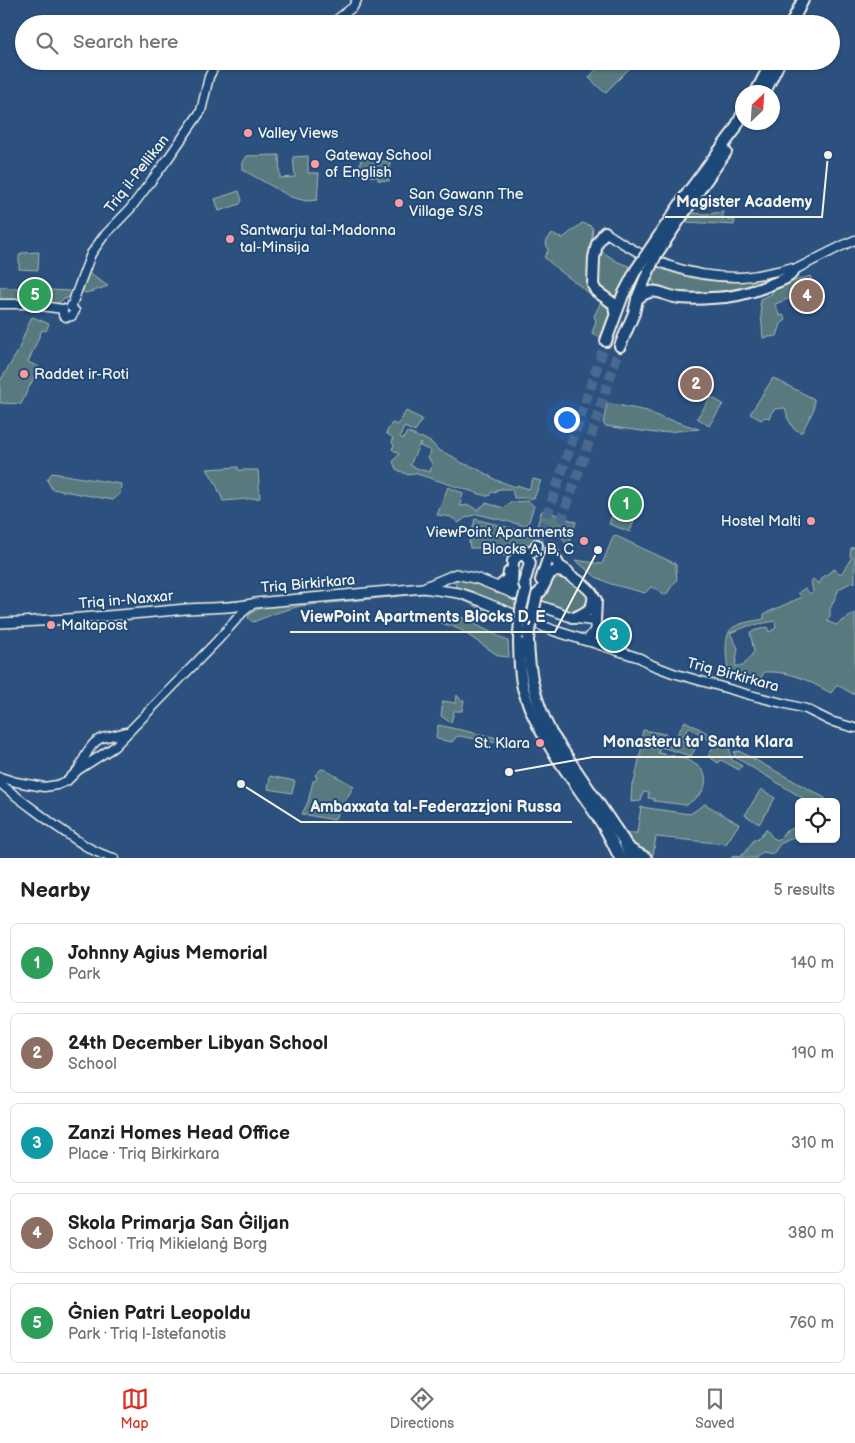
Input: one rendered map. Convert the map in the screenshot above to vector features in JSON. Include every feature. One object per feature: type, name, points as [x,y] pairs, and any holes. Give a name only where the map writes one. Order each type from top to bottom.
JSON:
[{"type":"highway","points":[[796,15],[803,0]]},
{"type":"highway","points":[[802,15],[810,0]]},
{"type":"highway","points":[[760,85],[767,70]]},
{"type":"highway","points":[[768,85],[775,70]]},
{"type":"highway","points":[[620,346],[656,255],[735,129]]},
{"type":"highway","points":[[606,340],[622,295],[636,270],[740,130]]},
{"type":"highway","points":[[605,232],[597,244],[594,258],[593,284],[596,291],[614,304],[615,312]]},
{"type":"highway","points":[[637,299],[645,292],[659,292],[679,298],[712,298],[738,295],[782,280],[792,274],[794,270]]},
{"type":"highway","points":[[648,272],[650,284],[659,292]]},
{"type":"highway","points":[[603,295],[614,299],[622,295]]},
{"type":"highway","points":[[499,587],[508,579],[510,561],[514,554],[523,551],[533,551],[537,545],[521,609],[519,657],[523,686],[529,705],[549,746],[604,827],[620,858]]},
{"type":"highway","points":[[595,626],[596,601],[594,591],[562,568],[551,550],[530,622],[528,640],[528,657],[537,702],[551,732],[624,841],[631,850],[646,858]]},
{"type":"highway","points":[[515,594],[512,586],[512,563],[515,557],[519,555],[526,556],[530,563],[524,583],[526,590]]},
{"type":"highway","points":[[537,595],[550,573],[555,571],[562,572],[586,586],[593,595],[592,605],[587,612],[574,618]]},
{"type":"highway","points":[[604,827],[604,835],[616,858]]},
{"type":"highway","points":[[624,841],[630,858]]},
{"type":"main road","name":"Triq Birkirkara","points":[[423,588],[456,574],[478,579],[541,606],[595,626]]},
{"type":"main road","points":[[453,576],[452,589],[459,593]]},
{"type":"main road","name":"Triq Birkirkara","points":[[254,603],[423,588],[459,593],[555,631],[587,640]]},
{"type":"main road","name":"Triq in-Naxxar","points":[[0,623],[61,620],[254,603]]},
{"type":"main road","points":[[587,640],[595,626]]},
{"type":"street","points":[[343,15],[353,7],[357,0]]},
{"type":"street","name":"Triq il-Pellikan","points":[[0,304],[26,304],[67,308],[91,254],[103,237],[130,209],[168,160],[201,111],[213,70]]},
{"type":"street","points":[[605,232],[638,253],[662,264],[694,273],[742,277],[790,268],[794,270],[855,240]]},
{"type":"street","name":"Triq Birkirkara","points":[[0,777],[44,787],[67,781],[78,770],[114,747],[217,642],[242,613],[254,603]]},
{"type":"street","points":[[595,626],[597,639],[604,646]]},
{"type":"street","name":"Triq Birkirkara","points":[[587,640],[640,658],[673,673],[806,709],[830,720],[855,728]]},
{"type":"street","name":"Triq Birkirkara","points":[[78,770],[96,741],[130,730]]},
{"type":"street","points":[[112,737],[114,747]]},
{"type":"street","points":[[89,750],[91,755],[99,757]]},
{"type":"street","points":[[12,793],[16,782]]},
{"type":"street","points":[[0,784],[87,847],[97,853],[114,858]]},
{"type":"green space","points":[[596,70],[628,70],[605,93],[589,78]]},
{"type":"green space","points":[[279,155],[280,178],[295,177],[293,157],[308,156],[308,173],[319,173],[317,200],[306,201],[291,197],[243,170],[243,162],[247,156]]},
{"type":"green space","points":[[361,157],[390,162],[389,181],[378,180],[378,177],[359,175]]},
{"type":"green space","points":[[239,191],[242,200],[240,204],[219,211],[215,199]]},
{"type":"green space","points":[[723,212],[723,221],[735,220],[734,225],[687,222],[688,215],[691,213]]},
{"type":"green space","points":[[582,223],[591,226],[593,229],[588,271],[592,291],[609,305],[610,312],[600,338],[592,333],[596,321],[594,316],[601,302],[544,257],[548,251],[546,242],[551,234],[563,238]]},
{"type":"green space","points":[[599,249],[616,261],[631,267],[630,273],[617,295],[613,296],[599,288],[595,279]]},
{"type":"green space","points":[[39,252],[38,270],[19,269],[19,256],[21,253]]},
{"type":"green space","points":[[658,267],[689,277],[718,281],[748,280],[780,275],[739,290],[718,294],[693,295],[656,286],[652,277]]},
{"type":"green space","points":[[87,272],[108,286],[85,293],[81,290]]},
{"type":"green space","points":[[810,276],[816,288],[775,304],[780,316],[783,315],[786,320],[781,324],[777,336],[763,338],[760,299],[772,294],[771,289]]},
{"type":"green space","points":[[0,287],[69,291],[71,294],[70,297],[62,300],[57,305],[29,302],[26,297],[18,297],[17,301],[0,301]]},
{"type":"green space","points":[[33,317],[49,324],[46,331],[42,330],[28,362],[39,367],[21,404],[0,403],[0,381],[17,353]]},
{"type":"green space","points":[[773,378],[814,399],[814,409],[802,432],[793,428],[785,408],[775,409],[771,413],[770,418],[765,417],[761,420],[750,414]]},
{"type":"green space","points":[[711,397],[723,404],[709,426],[697,418]]},
{"type":"green space","points":[[607,403],[647,411],[666,420],[699,429],[656,433],[605,426],[603,423]]},
{"type":"green space","points":[[406,411],[422,419],[415,432],[404,427],[400,437],[403,439],[407,432],[421,437],[432,443],[438,450],[462,463],[476,468],[496,480],[516,487],[517,485],[529,489],[533,479],[541,481],[534,498],[514,498],[512,489],[496,490],[496,493],[492,492],[489,496],[486,496],[414,473],[408,475],[396,469],[393,462],[399,454],[392,449],[394,445],[392,443],[393,438],[386,433],[392,423],[398,425]],"holes":[[[420,443],[420,446],[431,451],[428,457],[432,464],[430,472],[410,465]]]},
{"type":"green space","points":[[238,467],[238,470],[258,470],[260,498],[223,501],[207,469]]},
{"type":"green space","points":[[52,473],[121,484],[120,494],[113,500],[52,489],[47,480]]},
{"type":"green space","points":[[448,487],[463,493],[460,506],[469,505],[477,510],[486,503],[504,508],[510,502],[528,501],[534,506],[528,524],[526,526],[477,514],[465,518],[459,523],[451,517],[437,515]]},
{"type":"green space","points":[[617,493],[640,501],[635,515],[611,507]]},
{"type":"green space","points":[[544,510],[576,522],[568,546],[561,537],[537,527],[541,512]]},
{"type":"green space","points":[[614,510],[635,518],[630,532],[609,524]]},
{"type":"green space","points":[[475,519],[538,535],[534,537],[533,550],[513,552],[509,557],[482,548],[470,548],[469,542]]},
{"type":"green space","points":[[614,535],[676,564],[677,579],[666,595],[651,587],[645,593],[611,584],[596,577],[575,560],[602,564]]},
{"type":"green space","points":[[855,547],[855,584],[852,582],[839,589],[827,621],[836,625],[855,613],[855,695],[837,685],[831,693],[799,677],[783,673],[764,672],[760,680],[728,672],[726,647],[730,630],[741,624],[764,619],[764,614],[802,597],[798,593],[805,588],[810,594],[813,591],[811,582],[813,579],[819,584],[823,577],[834,569],[841,574],[852,557],[850,556],[851,548]],"holes":[[[775,621],[776,628],[769,632],[767,627],[750,632],[754,651],[743,666],[735,666],[738,648],[730,633],[748,626]]]},
{"type":"green space","points":[[557,574],[585,590],[591,599],[587,609],[572,614],[539,602],[551,577]]},
{"type":"green space","points":[[459,577],[478,582],[512,596],[516,608],[514,610],[468,590],[456,587],[455,582]]},
{"type":"green space","points":[[421,591],[457,594],[515,617],[514,624],[456,597],[438,594],[300,606],[253,622],[248,618],[255,611],[272,605]]},
{"type":"green space","points":[[428,613],[463,618],[508,641],[509,657],[499,656],[459,629],[427,618]]},
{"type":"green space","points":[[457,695],[461,700],[464,700],[462,711],[454,711],[451,723],[441,716],[443,701],[456,703]]},
{"type":"green space","points":[[685,721],[726,743],[732,760],[742,766],[739,770],[721,760],[718,763],[708,756],[715,744],[689,727],[681,740],[695,749],[691,756],[641,741],[643,730],[665,734],[668,736],[664,744],[674,747],[677,743],[674,740]]},
{"type":"green space","points":[[438,725],[516,742],[515,746],[459,736],[452,742],[437,739]]},
{"type":"green space","points":[[642,746],[660,749],[658,753],[676,756],[694,763],[705,775],[706,782],[702,792],[687,805],[654,801],[654,799],[648,798],[649,793],[643,792],[641,801],[631,802],[632,783],[634,783]]},
{"type":"green space","points":[[739,751],[825,798],[802,798],[735,757],[734,752]]},
{"type":"green space","points":[[323,769],[354,786],[334,820],[302,814],[308,802],[313,781],[317,778],[315,775]]},
{"type":"green space","points":[[270,776],[295,781],[292,793],[268,789]]},
{"type":"green space","points":[[761,789],[775,798],[759,824],[745,815]]},
{"type":"green space","points":[[705,804],[739,824],[726,844],[656,837],[653,855],[636,848],[630,842],[628,833],[637,833],[641,807],[690,814]]},
{"type":"green space","points":[[794,828],[795,837],[780,844],[773,854],[763,852],[756,858],[731,858],[733,856],[739,857],[745,853],[755,838],[757,840],[766,829],[773,838],[778,840],[784,832]]},
{"type":"tunnel","points":[[537,545],[606,341]]},
{"type":"tunnel","points":[[551,550],[620,346]]},
{"type":"place","name":"Valley Views","points":[[248,133]]},
{"type":"place","name":"Magister Academy","points":[[828,155]]},
{"type":"place","name":"Gateway School of English","points":[[315,164]]},
{"type":"place","name":"San Gawann The Village S/S","points":[[399,203]]},
{"type":"place","name":"Santwarju tal-Madonna tal-Minsija","points":[[230,239]]},
{"type":"place","name":"Ġnien Patri Leopoldu","points":[[35,295]]},
{"type":"place","name":"Skola Primarja San Ġiljan","points":[[807,296]]},
{"type":"place","name":"Raddet ir-Roti","points":[[24,374]]},
{"type":"place","name":"24th December Libyan School","points":[[696,384]]},
{"type":"place","name":"Johnny Agius Memorial","points":[[626,504]]},
{"type":"place","name":"Hostel Malti","points":[[811,521]]},
{"type":"place","name":"ViewPoint Apartments Blocks A, B, C","points":[[584,541]]},
{"type":"place","name":"ViewPoint Apartments Blocks D, E","points":[[598,550]]},
{"type":"place","name":"Maltapost","points":[[51,625]]},
{"type":"place","name":"Zanzi Homes Head Office","points":[[614,635]]},
{"type":"place","name":"St. Klara","points":[[540,743]]},
{"type":"place","name":"Monasteru ta' Santa Klara","points":[[509,772]]},
{"type":"place","name":"Ambaxxata tal-Federazzjoni Russa","points":[[241,784]]}]
